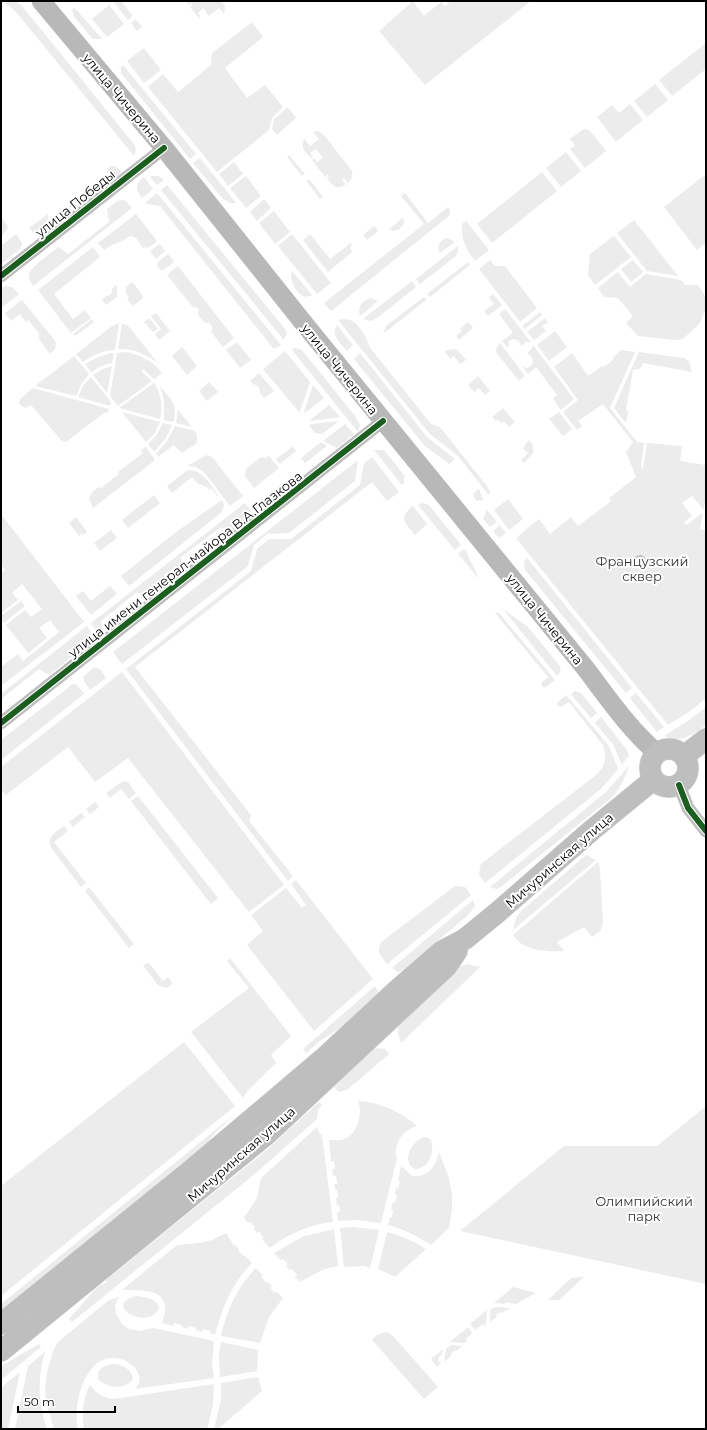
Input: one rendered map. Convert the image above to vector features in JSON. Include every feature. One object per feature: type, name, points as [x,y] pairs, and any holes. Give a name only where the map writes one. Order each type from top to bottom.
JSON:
[{"type":"main road","name":"улица Чичерина","points":[[41,1],[164,148],[613,704],[648,745],[657,753]]},
{"type":"main road","points":[[684,756],[706,739]]},
{"type":"main road","points":[[667,749],[674,750],[684,756],[687,762],[687,776],[683,782],[679,785],[666,788],[661,787],[653,780],[649,771],[649,765],[657,753],[667,749]]},
{"type":"main road","name":"Мичуринская улица","points":[[1,1324],[189,1172],[326,1057],[396,991],[442,951],[466,939],[592,830],[653,780]]},
{"type":"main road","name":"Мичуринская улица","points":[[1,1351],[266,1135],[447,966],[466,939]]},
{"type":"street","name":"улица Победы","points":[[1,276],[164,148]]},
{"type":"street","name":"улица имени генерал-майора В.А.Глазкова","points":[[1,723],[383,421]]},
{"type":"street","points":[[679,785],[688,808],[706,830]]},
{"type":"green space","points":[[3,1],[15,1],[22,6],[133,143],[136,149],[134,156],[16,12]]},
{"type":"green space","points":[[113,1],[121,1],[133,16],[128,20]]},
{"type":"green space","points":[[186,1],[221,1],[225,6],[224,14],[219,8],[209,16],[203,8],[198,13],[200,16],[199,18],[190,7],[193,4],[192,3],[189,5]]},
{"type":"green space","points":[[413,1],[424,16],[441,2],[445,6],[451,1],[531,1],[425,85],[379,31]]},
{"type":"green space","points":[[109,5],[124,24],[107,37],[92,19]]},
{"type":"green space","points":[[74,7],[102,39],[93,39],[75,18],[72,11]]},
{"type":"green space","points":[[136,19],[142,27],[137,31],[131,23]]},
{"type":"green space","points":[[252,22],[263,37],[225,68],[247,98],[265,85],[283,107],[272,118],[269,130],[217,172],[148,87],[163,74],[178,92],[211,65],[212,53]]},
{"type":"green space","points":[[706,43],[706,69],[672,96],[659,80]]},
{"type":"green space","points":[[144,48],[161,70],[144,83],[127,61]]},
{"type":"green space","points":[[123,65],[196,154],[190,159],[121,73],[121,68]]},
{"type":"green space","points":[[655,84],[668,100],[647,117],[634,101]]},
{"type":"green space","points":[[630,104],[643,120],[616,142],[597,117],[612,105],[619,113]]},
{"type":"green space","points":[[288,107],[296,118],[277,135],[272,129],[274,119]]},
{"type":"green space","points":[[586,129],[590,131],[606,151],[585,168],[570,149],[575,145],[570,139],[582,130]]},
{"type":"green space","points":[[316,131],[324,135],[352,171],[352,177],[348,183],[344,178],[342,180],[346,184],[343,186],[337,187],[333,185],[327,178],[329,176],[328,174],[325,177],[312,160],[314,158],[317,162],[323,158],[316,149],[310,153],[313,157],[311,158],[304,150],[304,139],[310,146],[319,139],[313,132]]},
{"type":"green space","points":[[566,152],[581,171],[561,187],[546,168]]},
{"type":"green space","points":[[289,155],[305,174],[302,176],[287,157]]},
{"type":"green space","points":[[200,158],[236,203],[230,203],[223,199],[193,163]]},
{"type":"green space","points":[[234,162],[243,174],[228,186],[219,174]]},
{"type":"green space","points":[[115,166],[122,172],[112,180],[107,172],[108,168]]},
{"type":"green space","points":[[542,172],[557,191],[492,243],[477,224]]},
{"type":"green space","points":[[706,174],[706,246],[704,244],[697,250],[664,207]]},
{"type":"green space","points":[[158,176],[164,180],[157,185],[150,177]]},
{"type":"green space","points":[[246,176],[261,196],[246,208],[230,188]]},
{"type":"green space","points":[[144,177],[153,189],[142,198],[137,187],[139,182]]},
{"type":"green space","points":[[309,179],[323,197],[320,199],[307,182]]},
{"type":"green space","points":[[167,185],[285,329],[287,333],[284,340],[161,190]]},
{"type":"green space","points":[[157,193],[281,345],[275,349],[273,348],[160,206],[147,204],[146,202]]},
{"type":"green space","points":[[405,193],[428,223],[448,207],[450,210],[450,215],[331,311],[324,303],[424,224],[401,196]]},
{"type":"green space","points":[[264,199],[271,208],[257,221],[250,212]]},
{"type":"green space","points":[[117,201],[126,201],[132,208],[33,286],[29,274],[34,267],[58,247],[68,254],[109,222],[107,209]]},
{"type":"green space","points":[[274,211],[290,232],[275,244],[259,223]]},
{"type":"green space","points":[[48,214],[47,231],[41,236],[36,235],[29,228]]},
{"type":"green space","points":[[136,214],[157,241],[148,248],[143,248],[136,238],[131,236],[104,250],[98,243]]},
{"type":"green space","points":[[1,217],[8,229],[1,236]]},
{"type":"green space","points":[[403,218],[404,223],[400,229],[394,231],[389,229]]},
{"type":"green space","points":[[634,220],[678,276],[647,271],[617,233]]},
{"type":"green space","points":[[466,221],[489,250],[475,261],[469,253],[463,239],[462,224]]},
{"type":"green space","points":[[374,226],[378,231],[367,240],[363,235]]},
{"type":"green space","points":[[16,234],[22,243],[21,248],[1,264],[1,246]]},
{"type":"green space","points":[[292,234],[331,283],[317,294],[278,246]]},
{"type":"green space","points":[[310,234],[330,259],[351,243],[350,248],[352,252],[328,272],[303,240]]},
{"type":"green space","points":[[614,236],[631,257],[595,285],[588,275],[590,254]]},
{"type":"green space","points":[[448,238],[455,242],[440,253],[438,248],[441,241]]},
{"type":"green space","points":[[160,244],[165,251],[156,259],[150,251]]},
{"type":"green space","points":[[458,246],[456,256],[420,284],[416,279]]},
{"type":"green space","points":[[93,247],[100,257],[54,294],[73,319],[85,310],[91,318],[71,333],[38,290]]},
{"type":"green space","points":[[168,254],[174,262],[162,271],[157,266],[158,262]]},
{"type":"green space","points":[[490,260],[495,266],[505,266],[537,308],[520,322],[479,269]]},
{"type":"green space","points":[[633,260],[643,272],[631,282],[621,269]]},
{"type":"green space","points":[[468,262],[470,265],[430,297],[427,294]]},
{"type":"green space","points":[[178,266],[234,338],[223,347],[212,333],[212,326],[209,323],[205,323],[198,315],[198,308],[192,306],[167,275]]},
{"type":"green space","points":[[292,271],[312,295],[308,297],[299,294],[293,285],[291,275]]},
{"type":"green space","points":[[618,272],[630,287],[646,274],[681,280],[685,285],[698,285],[706,297],[706,308],[700,323],[683,339],[675,340],[638,336],[626,323],[633,316],[618,298],[604,297],[598,288]]},
{"type":"green space","points":[[412,281],[416,287],[377,318],[371,321],[363,319]]},
{"type":"green space","points":[[132,282],[143,298],[133,306],[127,299],[129,297],[126,293],[126,287]]},
{"type":"green space","points":[[116,285],[117,297],[106,305],[102,300],[106,296],[111,295],[112,289]]},
{"type":"green space","points":[[5,286],[12,287],[19,294],[1,308],[1,289]]},
{"type":"green space","points":[[493,294],[502,305],[488,316],[484,311],[494,304],[489,297]]},
{"type":"green space","points":[[424,297],[426,300],[383,334],[386,326]]},
{"type":"green space","points":[[371,298],[378,301],[360,316],[359,310],[361,304],[365,300]]},
{"type":"green space","points":[[22,300],[56,342],[55,349],[50,354],[39,339],[39,333],[28,320],[26,322],[20,314],[11,321],[5,313]]},
{"type":"green space","points":[[505,309],[531,342],[526,342],[521,345],[518,340],[513,339],[509,341],[508,348],[502,341],[513,333],[499,314]]},
{"type":"green space","points":[[540,312],[542,315],[525,329],[522,326]]},
{"type":"green space","points":[[156,313],[170,331],[159,340],[155,334],[161,329],[151,316]]},
{"type":"green space","points":[[149,318],[158,329],[153,332],[144,322]]},
{"type":"green space","points":[[545,318],[548,322],[542,326],[546,331],[534,340],[527,332]]},
{"type":"green space","points":[[92,319],[94,322],[77,335],[73,335],[73,334]]},
{"type":"green space","points":[[343,319],[353,322],[361,329],[371,349],[431,424],[440,427],[486,485],[490,491],[489,495],[458,456],[430,434],[338,320]]},
{"type":"green space","points":[[468,322],[473,328],[459,340],[456,336],[462,331],[460,329]]},
{"type":"green space","points":[[119,323],[115,350],[98,353],[83,362],[76,354],[112,326]]},
{"type":"green space","points":[[122,324],[127,325],[130,328],[157,362],[139,352],[129,349],[118,349]]},
{"type":"green space","points":[[337,325],[353,345],[347,351],[336,336],[335,329]]},
{"type":"green space","points":[[555,331],[567,347],[549,361],[537,345]]},
{"type":"green space","points":[[237,342],[251,360],[240,368],[226,350]]},
{"type":"green space","points":[[500,343],[525,376],[519,381],[496,352]]},
{"type":"green space","points":[[533,345],[574,399],[561,410],[553,399],[557,395],[536,367],[528,374],[523,367],[528,368],[533,363],[532,357],[528,354],[528,352],[532,349]]},
{"type":"green space","points":[[182,347],[197,366],[187,375],[172,356]]},
{"type":"green space","points":[[295,348],[302,350],[355,416],[360,425],[358,432],[292,350]]},
{"type":"green space","points":[[456,349],[466,360],[460,364],[454,356],[450,359],[445,352],[447,350]]},
{"type":"green space","name":"Французский сквер","points":[[621,350],[635,352],[610,408],[637,442],[644,443],[641,466],[643,469],[647,443],[682,446],[680,461],[706,465],[706,493],[704,510],[692,496],[682,503],[692,516],[684,522],[686,525],[703,513],[700,529],[706,531],[706,698],[689,712],[668,725],[516,538],[539,519],[550,534],[571,517],[578,526],[610,502],[611,500],[609,498],[636,477],[626,452],[633,442],[603,404],[578,421],[582,426],[577,430],[563,412],[578,400],[554,367],[572,353],[588,376],[613,360],[613,358]]},
{"type":"green space","points":[[285,351],[310,382],[299,412],[263,369]]},
{"type":"green space","points":[[126,352],[146,359],[155,365],[162,373],[154,379],[143,369],[142,372],[152,381],[118,406],[110,396],[117,353]]},
{"type":"green space","points":[[639,352],[684,358],[689,361],[692,372],[643,363],[640,369],[633,370],[626,410],[628,410],[627,420],[625,422],[614,408]]},
{"type":"green space","points":[[114,353],[112,363],[104,365],[91,372],[85,364],[96,358]]},
{"type":"green space","points":[[360,353],[427,437],[455,459],[449,464],[424,445],[354,359]]},
{"type":"green space","points":[[74,356],[89,374],[82,383],[76,396],[35,386]]},
{"type":"green space","points":[[112,366],[107,393],[93,375]]},
{"type":"green space","points":[[259,373],[274,391],[264,398],[260,393],[258,386],[250,381]]},
{"type":"green space","points":[[478,376],[490,391],[485,395],[479,388],[474,392],[468,385]]},
{"type":"green space","points":[[91,377],[111,402],[110,406],[78,397],[83,386]]},
{"type":"green space","points":[[209,382],[218,392],[207,401],[199,391]]},
{"type":"green space","points":[[154,383],[161,400],[160,419],[119,408]]},
{"type":"green space","points":[[313,385],[324,398],[305,413],[304,412]]},
{"type":"green space","points":[[160,386],[170,398],[174,406],[175,416],[173,422],[164,420],[164,401]]},
{"type":"green space","points":[[33,388],[109,409],[107,413],[105,412],[66,442],[62,441],[31,405],[25,408],[19,404],[20,399]]},
{"type":"green space","points":[[329,405],[340,417],[310,420]]},
{"type":"green space","points":[[503,408],[515,422],[509,427],[504,421],[501,423],[498,419],[496,421],[492,417]]},
{"type":"green space","points":[[178,410],[192,427],[176,423]]},
{"type":"green space","points":[[122,412],[160,422],[155,433],[146,442]]},
{"type":"green space","points":[[559,412],[572,429],[563,436],[549,419]]},
{"type":"green space","points":[[339,421],[322,434],[315,433],[309,426],[311,424]]},
{"type":"green space","points":[[163,423],[172,425],[166,438],[154,452],[148,444],[156,436]]},
{"type":"green space","points":[[345,424],[354,434],[337,448],[323,441]]},
{"type":"green space","points":[[175,426],[195,431],[197,443],[182,453],[174,445],[158,457],[156,454],[167,441]]},
{"type":"green space","points":[[529,440],[533,447],[533,453],[524,463],[521,460],[528,453],[523,448]]},
{"type":"green space","points":[[321,442],[327,446],[305,463],[301,458]]},
{"type":"green space","points":[[293,446],[296,451],[280,464],[276,459]]},
{"type":"green space","points":[[146,447],[155,460],[93,508],[89,499],[92,492],[99,487],[101,488],[119,474],[118,472],[143,453],[141,450]]},
{"type":"green space","points":[[374,450],[384,450],[404,475],[404,483],[402,485]]},
{"type":"green space","points":[[207,455],[212,457],[243,496],[230,506],[204,472],[196,467],[187,466]]},
{"type":"green space","points":[[269,456],[279,468],[254,488],[245,476],[246,469],[261,457],[265,458]]},
{"type":"green space","points":[[372,457],[399,492],[387,501],[372,482],[135,667],[251,815],[249,821],[293,876],[288,881],[126,669],[251,571],[257,549],[269,539],[291,539],[360,485],[364,463]]},
{"type":"green space","points":[[358,460],[355,481],[289,533],[267,534],[254,545],[248,566],[122,664],[113,652]]},
{"type":"green space","points":[[188,470],[193,470],[202,475],[218,495],[217,496],[211,488],[209,490],[206,486],[205,487],[201,484],[199,485],[192,477],[172,493],[167,486]]},
{"type":"green space","points":[[479,489],[483,500],[476,501],[473,494]]},
{"type":"green space","points":[[154,495],[160,503],[128,528],[122,520]]},
{"type":"green space","points":[[508,499],[523,519],[509,530],[494,510]]},
{"type":"green space","points":[[222,500],[224,505],[222,512],[129,586],[121,576],[176,532]]},
{"type":"green space","points":[[245,503],[251,512],[248,518],[231,532],[221,527],[181,557],[183,569],[147,598],[137,592],[101,621],[103,632],[100,635],[91,623]]},
{"type":"green space","points":[[423,503],[429,505],[461,545],[455,550],[418,505]]},
{"type":"green space","points":[[413,506],[427,524],[415,535],[406,524],[404,517],[408,510]]},
{"type":"green space","points":[[487,510],[497,522],[490,527],[483,519]]},
{"type":"green space","points":[[1,514],[84,622],[1,686],[1,667],[18,654],[23,661],[59,632],[50,620],[39,628],[47,638],[28,653],[6,625],[25,610],[31,617],[42,609],[22,584],[12,593],[18,600],[1,613],[1,573],[5,570],[1,564]]},
{"type":"green space","points":[[76,517],[87,532],[83,535],[82,533],[79,536],[69,523]]},
{"type":"green space","points":[[500,525],[506,533],[499,538],[493,531]]},
{"type":"green space","points":[[111,530],[117,538],[100,551],[94,543]]},
{"type":"green space","points":[[464,549],[466,551],[479,579],[458,554]]},
{"type":"green space","points":[[527,558],[632,688],[626,693],[525,570],[524,562]]},
{"type":"green space","points":[[110,586],[117,594],[91,615],[76,596],[83,591],[91,601]]},
{"type":"green space","points":[[21,601],[25,606],[4,623],[1,616]]},
{"type":"green space","points":[[503,609],[528,627],[560,666],[561,669],[557,676]]},
{"type":"green space","points":[[495,613],[499,613],[555,680],[546,687],[542,687],[541,683],[548,677]]},
{"type":"green space","points":[[87,626],[95,638],[49,675],[39,669],[1,699],[1,694]]},
{"type":"green space","points":[[94,667],[101,670],[106,678],[90,690],[83,677]]},
{"type":"green space","points":[[122,672],[284,885],[249,912],[128,758],[95,782],[68,747],[6,795],[1,789],[3,787],[1,785],[1,767]]},
{"type":"green space","points":[[73,684],[77,685],[84,694],[1,760],[1,740]]},
{"type":"green space","points":[[575,691],[581,693],[597,713],[591,718],[571,694]]},
{"type":"green space","points":[[636,693],[664,727],[657,732],[630,698]]},
{"type":"green space","points":[[566,695],[609,746],[618,769],[602,788],[485,883],[479,875],[480,866],[482,863],[596,775],[602,768],[605,761],[603,745],[569,702],[561,707],[557,705],[558,702]]},
{"type":"green space","points":[[706,707],[706,725],[701,729],[680,739],[664,736],[688,721]]},
{"type":"green space","points":[[601,717],[627,750],[629,755],[622,765],[613,744],[595,723]]},
{"type":"green space","points":[[629,766],[622,784],[610,799],[501,887],[496,889],[490,887],[606,792]]},
{"type":"green space","points":[[125,781],[128,782],[136,793],[129,799],[121,789],[110,798],[106,793]]},
{"type":"green space","points":[[138,796],[218,898],[211,904],[131,801]]},
{"type":"green space","points":[[95,802],[99,807],[90,814],[86,809]]},
{"type":"green space","points":[[81,813],[85,817],[73,827],[69,822]]},
{"type":"green space","points":[[64,826],[68,831],[54,842],[86,883],[81,887],[50,845],[52,835]]},
{"type":"green space","points":[[586,855],[596,860],[513,930],[519,913]]},
{"type":"green space","points":[[598,862],[600,869],[603,923],[601,930],[592,937],[584,927],[557,942],[564,951],[543,951],[529,947],[517,940],[513,935]]},
{"type":"green space","points":[[296,880],[373,979],[314,1031],[247,945],[263,931],[251,915],[286,888],[302,908],[306,905],[291,884]]},
{"type":"green space","points":[[455,886],[465,887],[471,895],[387,964],[379,953],[380,943]]},
{"type":"green space","points":[[89,887],[134,944],[129,948],[85,891]]},
{"type":"green space","points":[[473,900],[475,906],[468,915],[402,971],[398,972],[392,968]]},
{"type":"green space","points":[[230,958],[291,1036],[271,1055],[276,1063],[248,1090],[243,1098],[191,1032],[249,988],[227,961]]},
{"type":"green space","points":[[149,963],[163,981],[168,977],[173,984],[166,988],[158,985],[143,966]]},
{"type":"green space","points":[[467,964],[480,967],[401,1043],[398,1034],[398,1025],[455,968]]},
{"type":"green space","points":[[375,986],[379,995],[347,1024],[321,1040],[306,1053],[303,1049]]},
{"type":"green space","points":[[184,1042],[235,1106],[1,1296],[1,1186]]},
{"type":"green space","points":[[378,1048],[385,1049],[389,1054],[347,1090],[339,1092],[334,1087],[372,1050]]},
{"type":"green space","points":[[358,1101],[374,1103],[390,1109],[404,1116],[417,1126],[403,1134],[396,1147],[397,1158],[381,1223],[356,1220],[338,1221],[337,1213],[340,1212],[336,1198],[338,1198],[337,1190],[335,1190],[334,1184],[337,1184],[336,1176],[333,1176],[332,1169],[335,1169],[334,1161],[331,1161],[329,1140],[342,1140],[353,1133],[358,1123],[360,1111]]},
{"type":"green space","points":[[319,1102],[322,1105],[318,1110],[317,1119],[256,1173],[72,1322],[69,1319],[94,1290],[102,1284],[103,1285],[107,1281],[106,1280],[269,1148]]},
{"type":"green space","name":"Олимпийский парк","points":[[706,1106],[706,1284],[460,1231],[564,1146],[657,1146]]},
{"type":"green space","points":[[235,1114],[214,1134],[196,1157],[1,1315],[1,1304]]},
{"type":"green space","points":[[317,1127],[322,1136],[333,1222],[300,1230],[284,1238],[270,1248],[262,1239],[264,1238],[259,1231],[257,1233],[254,1229],[255,1227],[250,1222],[248,1223],[244,1218],[257,1198],[261,1178]]},
{"type":"green space","points":[[424,1137],[431,1140],[432,1150],[430,1159],[424,1166],[415,1169],[408,1162],[409,1152],[415,1143]]},
{"type":"green space","points":[[439,1152],[449,1178],[452,1195],[452,1209],[449,1228],[431,1245],[410,1233],[388,1225],[390,1217],[392,1217],[392,1203],[395,1203],[397,1195],[395,1195],[396,1188],[398,1189],[400,1181],[398,1180],[401,1166],[412,1176],[423,1175],[430,1170],[436,1162]]},
{"type":"green space","points":[[353,1227],[379,1230],[370,1268],[364,1266],[344,1267],[340,1228]]},
{"type":"green space","points":[[334,1229],[338,1266],[322,1270],[300,1282],[295,1277],[297,1275],[292,1269],[290,1270],[286,1266],[288,1264],[274,1253],[302,1237]]},
{"type":"green space","points":[[387,1232],[407,1239],[426,1249],[395,1277],[378,1269]]},
{"type":"green space","points":[[226,1233],[234,1246],[235,1245],[243,1256],[244,1255],[252,1263],[233,1287],[221,1315],[215,1335],[210,1333],[210,1331],[203,1329],[202,1332],[189,1326],[188,1329],[181,1327],[182,1325],[174,1323],[173,1326],[162,1323],[165,1312],[164,1304],[161,1298],[148,1291],[122,1290],[177,1245],[200,1243],[212,1240]]},
{"type":"green space","points":[[256,1268],[263,1276],[261,1277],[272,1286],[270,1288],[283,1298],[269,1317],[260,1343],[221,1336],[226,1317],[238,1291]]},
{"type":"green space","points":[[584,1277],[559,1300],[548,1300],[571,1278]]},
{"type":"green space","points":[[513,1287],[536,1293],[516,1304],[506,1302],[505,1304],[494,1303]]},
{"type":"green space","points":[[136,1296],[153,1300],[158,1305],[159,1309],[153,1315],[145,1318],[131,1315],[125,1310],[123,1305],[128,1299]]},
{"type":"green space","points":[[119,1297],[115,1305],[116,1313],[122,1324],[129,1329],[139,1331],[153,1328],[214,1341],[212,1363],[214,1378],[135,1389],[139,1383],[140,1377],[134,1366],[122,1359],[109,1358],[92,1368],[86,1377],[78,1398],[78,1429],[54,1429],[47,1405],[45,1391],[47,1372],[53,1351],[58,1342],[109,1300]]},
{"type":"green space","points":[[495,1307],[511,1308],[496,1315],[497,1317],[490,1322],[490,1310]]},
{"type":"green space","points":[[487,1310],[486,1324],[484,1326],[483,1324],[475,1330],[470,1324]]},
{"type":"green space","points":[[468,1327],[472,1333],[466,1339],[467,1340],[465,1343],[450,1342]]},
{"type":"green space","points":[[385,1332],[394,1337],[438,1387],[424,1399],[372,1340],[377,1335]]},
{"type":"green space","points":[[221,1342],[258,1350],[257,1371],[220,1377],[219,1355]]},
{"type":"green space","points":[[39,1344],[41,1347],[1,1380],[1,1366]]},
{"type":"green space","points":[[451,1345],[462,1346],[451,1353],[452,1355],[444,1362],[446,1349]]},
{"type":"green space","points":[[443,1349],[441,1356],[439,1356],[438,1362],[441,1362],[437,1367],[431,1359]]},
{"type":"green space","points":[[45,1352],[42,1362],[40,1381],[40,1400],[47,1429],[15,1429],[28,1366]]},
{"type":"green space","points":[[115,1364],[127,1368],[131,1373],[133,1378],[126,1385],[116,1387],[111,1386],[98,1379],[98,1373],[103,1367]]},
{"type":"green space","points":[[20,1372],[8,1429],[1,1429],[1,1388]]},
{"type":"green space","points":[[258,1377],[262,1391],[218,1429],[214,1429],[221,1400],[221,1383]]},
{"type":"green space","points":[[214,1384],[213,1405],[207,1429],[84,1429],[83,1406],[90,1385],[100,1395],[106,1398],[114,1399]]},
{"type":"shaded area","points":[[638,555],[642,555],[646,561],[642,567],[638,567],[634,563],[634,559]]},
{"type":"cycle path","points":[[1,276],[164,148]]},
{"type":"cycle path","points":[[1,723],[383,421]]},
{"type":"cycle path","points":[[679,785],[688,808],[706,831]]}]
